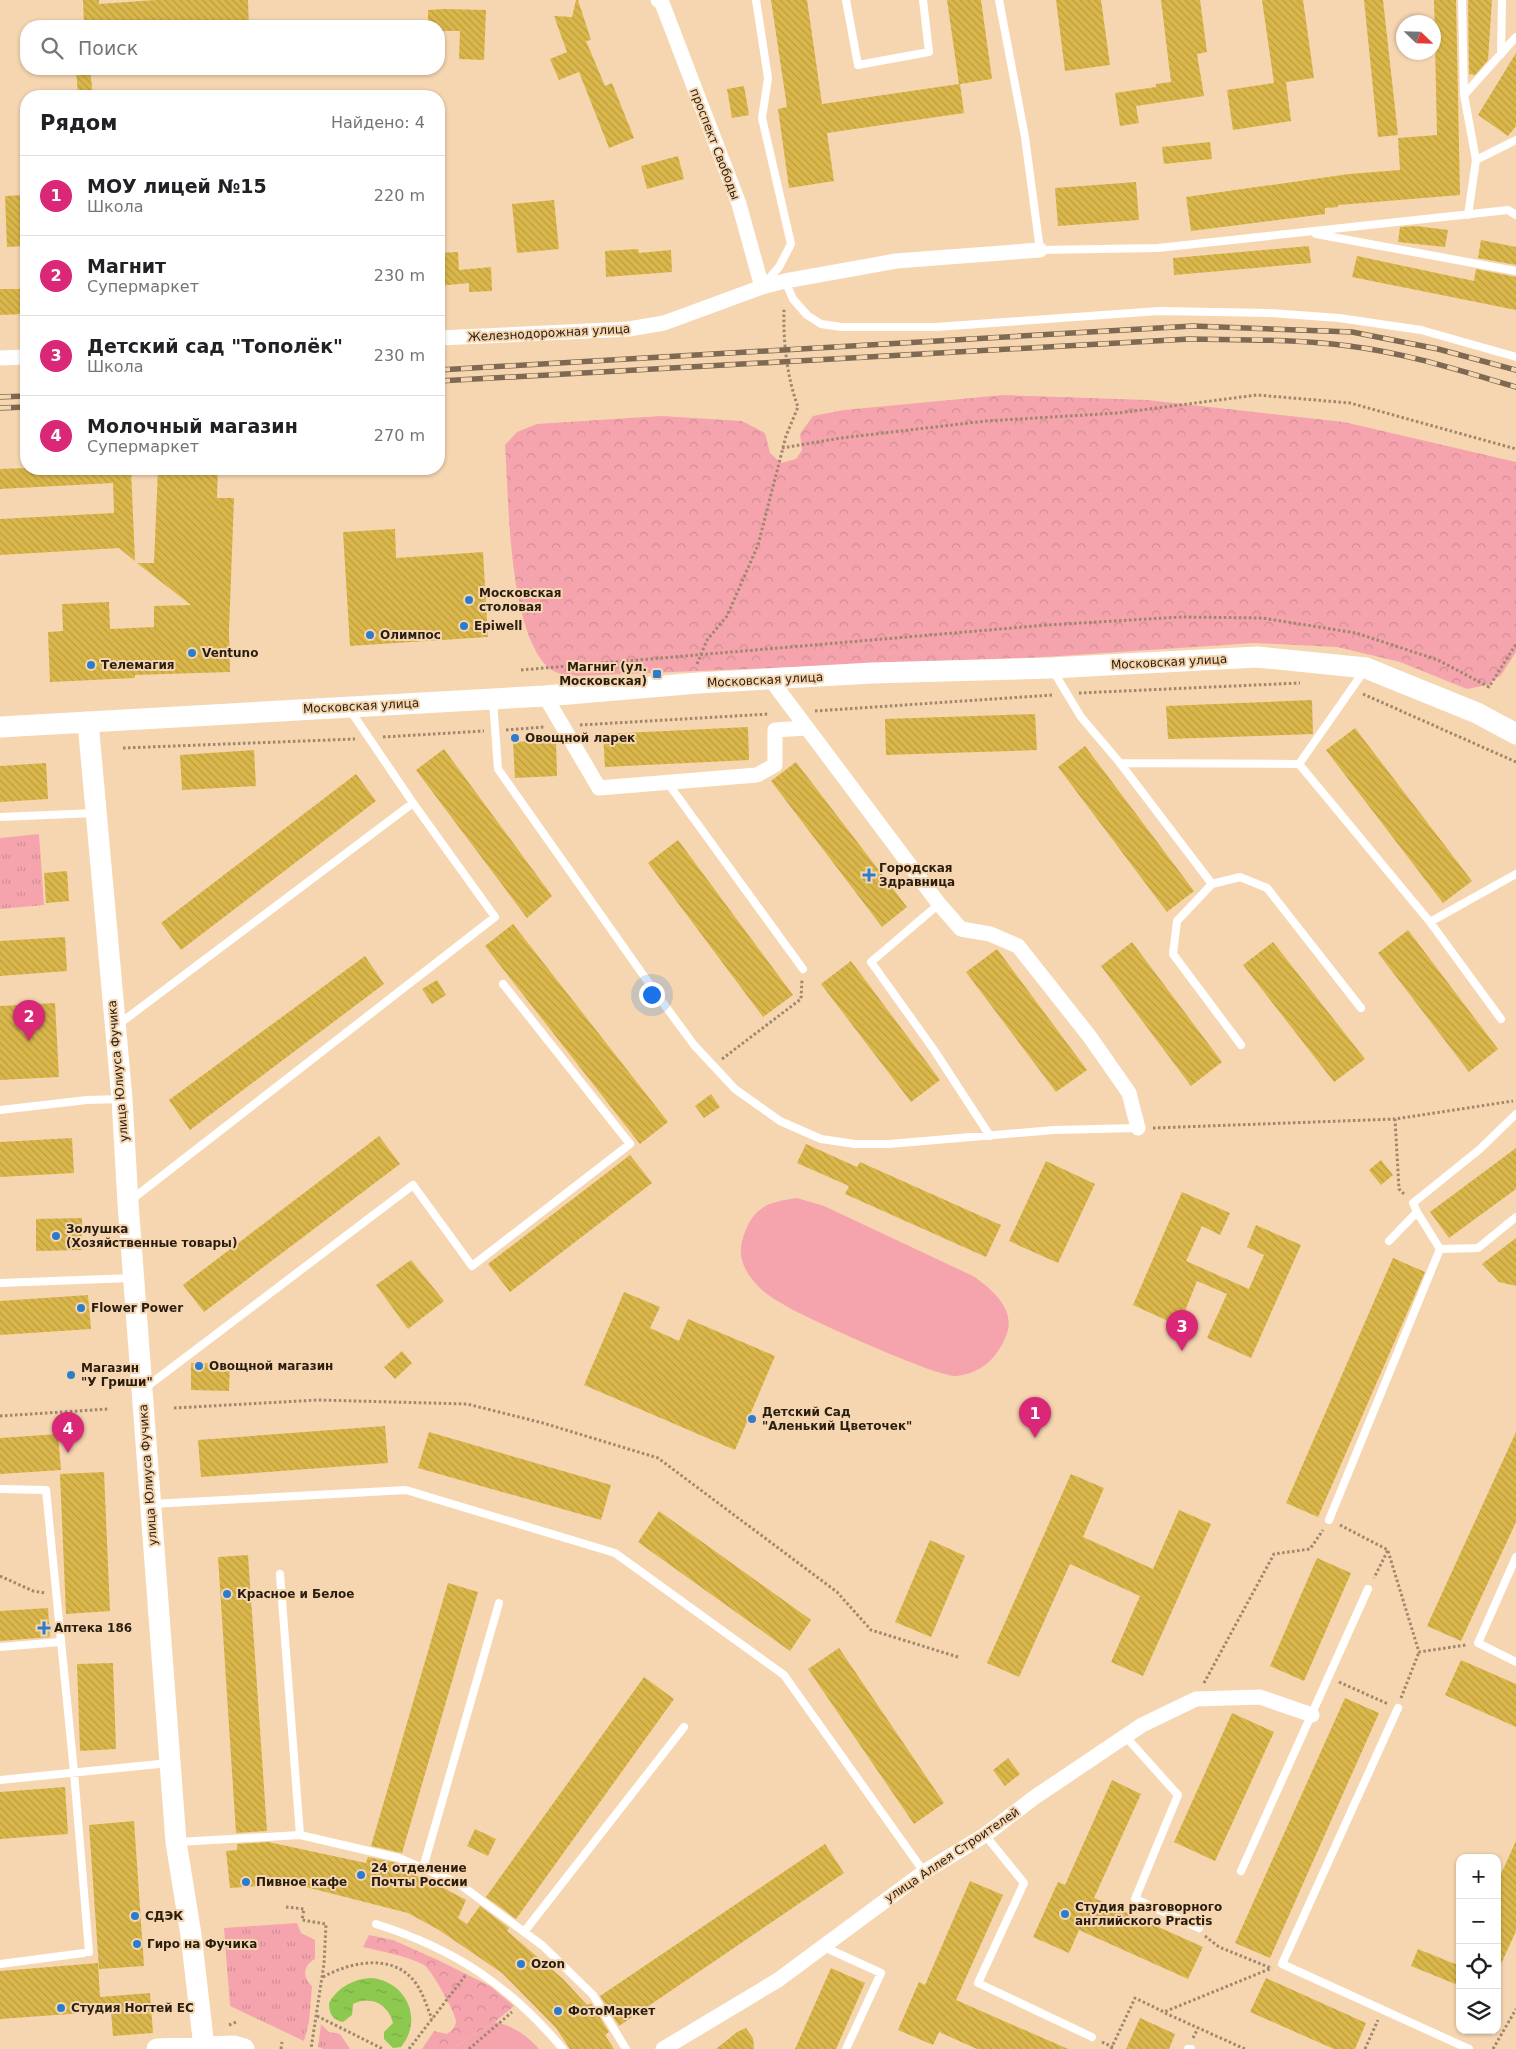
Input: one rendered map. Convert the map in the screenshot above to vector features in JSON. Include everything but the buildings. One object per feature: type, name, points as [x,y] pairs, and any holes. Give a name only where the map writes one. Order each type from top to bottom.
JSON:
[{"type":"street","name":"проспект Свободы","points":[[660,1],[739,204],[762,287]]},
{"type":"street","name":"Железнодорожная улица","points":[[445,338],[629,330],[664,323],[762,287],[785,281],[896,261],[1040,250]]},
{"type":"street","points":[[0,358],[20,357]]},
{"type":"street","name":"Московская улица","points":[[0,727],[347,706],[493,700],[872,673],[1052,668],[1257,657],[1366,668],[1477,713],[1516,734]]},
{"type":"street","points":[[771,680],[939,904],[961,929],[990,934],[1018,946],[1090,1037],[1129,1093],[1138,1128]]},
{"type":"street","points":[[545,696],[599,788],[757,775],[775,765],[775,730],[806,728]]},
{"type":"street","name":"улица Юлиуса Фучика","points":[[88,722],[114,1027],[122,1099],[169,1763],[176,1842],[191,1935],[204,2048]]},
{"type":"street","name":"улица Аллея Строителей","points":[[663,2049],[778,1980],[924,1872],[985,1835],[1035,1797],[1142,1726],[1196,1699],[1260,1697],[1312,1715]]},
{"type":"street","points":[[157,2049],[233,2046],[244,2049]]},
{"type":"lane","points":[[756,0],[768,78],[762,118],[790,244],[779,266],[762,287]]},
{"type":"lane","points":[[846,0],[858,65],[929,52],[923,0]]},
{"type":"lane","points":[[999,0],[1025,137],[1040,250],[1158,248],[1512,209],[1516,214]]},
{"type":"lane","points":[[1462,0],[1464,96],[1476,160],[1468,215]]},
{"type":"lane","points":[[1501,54],[1502,0]]},
{"type":"lane","points":[[1464,96],[1516,37]]},
{"type":"lane","points":[[1476,160],[1516,140]]},
{"type":"lane","points":[[1307,233],[1516,271]]},
{"type":"lane","points":[[785,281],[793,299],[807,315],[821,324],[842,327],[936,327],[1158,311],[1271,313],[1339,318],[1421,330],[1516,357]]},
{"type":"lane","points":[[1052,668],[1081,718],[1120,763],[1212,884]]},
{"type":"lane","points":[[1299,764],[1366,668]]},
{"type":"lane","points":[[493,700],[498,769],[694,1045],[736,1089],[780,1121],[821,1139],[855,1144],[889,1144],[1054,1130],[1138,1128]]},
{"type":"lane","points":[[128,1203],[495,917],[347,706]]},
{"type":"lane","points":[[1120,763],[1299,764]]},
{"type":"lane","points":[[1299,764],[1430,922],[1501,1019]]},
{"type":"lane","points":[[667,782],[803,969]]},
{"type":"lane","points":[[114,1027],[414,803]]},
{"type":"lane","points":[[0,817],[96,813]]},
{"type":"lane","points":[[1430,922],[1516,874]]},
{"type":"lane","points":[[1240,1045],[1173,954],[1177,921],[1212,884],[1240,877],[1267,888],[1361,1008]]},
{"type":"lane","points":[[939,904],[870,962],[934,1050],[990,1136]]},
{"type":"lane","points":[[142,1390],[414,1185],[472,1266],[630,1144],[503,984]]},
{"type":"lane","points":[[0,1110],[87,1100],[122,1099]]},
{"type":"lane","points":[[1440,1249],[1413,1204],[1480,1149],[1516,1114]]},
{"type":"lane","points":[[1389,1241],[1417,1212]]},
{"type":"lane","points":[[1440,1249],[1478,1248],[1516,1217]]},
{"type":"lane","points":[[1329,1520],[1440,1249]]},
{"type":"lane","points":[[0,1283],[134,1278]]},
{"type":"lane","points":[[0,1489],[46,1490],[74,1772],[86,1953],[0,1964]]},
{"type":"lane","points":[[150,1504],[406,1490],[615,1553],[784,1675],[924,1872]]},
{"type":"lane","points":[[1516,1557],[1478,1643],[1516,1662]]},
{"type":"lane","points":[[280,1574],[300,1835]]},
{"type":"lane","points":[[1241,1871],[1368,1589]]},
{"type":"lane","points":[[423,1868],[499,1603]]},
{"type":"lane","points":[[0,1647],[60,1642]]},
{"type":"lane","points":[[1398,1708],[1282,1964],[1469,2049]]},
{"type":"lane","points":[[524,1932],[684,1727]]},
{"type":"lane","points":[[1126,1737],[1178,1796],[1134,1899],[1199,1928]]},
{"type":"lane","points":[[0,1780],[169,1763]]},
{"type":"lane","points":[[176,1842],[300,1835],[399,1858],[458,1882],[543,1946],[593,1995],[626,2049]]},
{"type":"lane","points":[[985,1835],[1024,1883],[978,1984],[1092,2037]]},
{"type":"lane","points":[[376,1924],[417,1938],[472,1966],[521,2003],[563,2049]]},
{"type":"lane","points":[[824,1947],[881,1973],[846,2049]]},
{"type":"path","points":[[698,684],[697,663],[707,640],[727,616],[755,552],[782,448],[798,407],[792,392],[787,360],[784,317],[785,281]]},
{"type":"path","points":[[782,448],[841,438],[918,429],[986,422],[1118,413],[1257,395],[1350,403],[1516,449]]},
{"type":"path","points":[[520,670],[1047,625],[1180,617],[1262,618],[1356,633],[1438,660],[1489,687],[1516,644]]},
{"type":"path","points":[[123,748],[369,738],[1067,694],[1301,683]]},
{"type":"path","points":[[1351,689],[1516,762]]},
{"type":"path","points":[[714,1066],[801,999],[803,969]]},
{"type":"path","points":[[1138,1128],[1395,1119],[1516,1100]]},
{"type":"path","points":[[1395,1119],[1399,1189],[1413,1204]]},
{"type":"path","points":[[174,1408],[318,1400],[467,1404],[544,1423],[658,1458],[837,1592],[871,1630],[958,1657]]},
{"type":"path","points":[[0,1416],[108,1409]]},
{"type":"path","points":[[1196,1699],[1274,1554],[1310,1549],[1329,1520],[1388,1550],[1419,1652],[1398,1708],[1329,1677]]},
{"type":"path","points":[[1368,1589],[1388,1550]]},
{"type":"path","points":[[0,1576],[33,1591],[56,1595]]},
{"type":"path","points":[[1419,1652],[1478,1643]]},
{"type":"path","points":[[286,1906],[304,1909],[302,1920],[326,1924],[322,1977],[311,2049]]},
{"type":"path","points":[[1211,1942],[1271,1968]]},
{"type":"path","points":[[322,1977],[360,1963],[382,1962],[405,1973],[416,1985],[432,2019]]},
{"type":"path","points":[[1164,2012],[1282,1964]]},
{"type":"path","points":[[409,2049],[472,1966]]},
{"type":"path","points":[[1112,2049],[1135,1998],[1245,2049]]},
{"type":"path","points":[[469,2049],[521,2003]]},
{"type":"path","points":[[1493,2049],[1516,2009]]},
{"type":"path","points":[[1365,2049],[1383,2010]]},
{"type":"path","points":[[317,2016],[383,2049]]},
{"type":"path","points":[[281,2049],[282,2042]]},
{"type":"green space","points":[[1003,395],[1148,400],[1344,422],[1516,462],[1516,652],[1501,675],[1487,685],[1467,689],[1400,662],[1337,647],[1254,643],[1044,657],[576,676],[553,671],[536,651],[526,627],[518,597],[510,531],[505,445],[517,432],[537,424],[661,416],[742,421],[765,433],[770,453],[781,463],[796,459],[802,450],[800,434],[813,416],[844,410]]},
{"type":"green space","points":[[39,834],[44,905],[0,909],[0,838]]},
{"type":"green space","points":[[797,1198],[824,1206],[973,1276],[988,1287],[1001,1301],[1008,1317],[1009,1326],[1002,1344],[993,1358],[974,1372],[957,1376],[945,1374],[900,1358],[845,1334],[799,1313],[764,1292],[744,1267],[741,1254],[742,1240],[749,1223],[759,1210],[772,1203]]},
{"type":"green space","points":[[297,1923],[301,1933],[315,1940],[315,1959],[308,1964],[305,1971],[306,1979],[312,1986],[309,2022],[304,2041],[230,2006],[224,1928]]},
{"type":"green space","points":[[369,1935],[393,1940],[440,1961],[490,1986],[514,2006],[495,2022],[451,2049],[422,2049],[434,2031],[447,2034],[455,2026],[455,2018],[448,2002],[424,1965],[402,1956],[363,1947]]},
{"type":"green space","points":[[495,2022],[519,2032],[539,2049],[451,2049]]},
{"type":"green space","points":[[321,2024],[329,2032],[340,2034],[350,2049],[323,2049],[318,2047]]},
{"type":"water","points":[[371,1978],[394,1986],[408,2003],[411,2025],[408,2036],[401,2047],[393,2048],[384,2039],[384,2032],[393,2023],[391,2016],[378,2003],[366,2000],[353,2004],[352,2015],[343,2022],[336,2020],[331,2013],[329,2003],[341,1988],[358,1980]]},
{"type":"railway","points":[[445,370],[1193,326],[1352,332],[1438,349],[1516,370]]},
{"type":"railway","points":[[445,381],[1189,339],[1289,341],[1370,349],[1433,363],[1516,387]]},
{"type":"railway","points":[[0,397],[20,396]]},
{"type":"railway","points":[[0,408],[20,407]]},
{"type":"place","name":"Московская столовая","points":[[469,600]]},
{"type":"place","name":"Epiwell","points":[[464,626]]},
{"type":"place","name":"Олимпос","points":[[370,635]]},
{"type":"place","name":"Ventuno","points":[[192,653]]},
{"type":"place","name":"Телемагия","points":[[91,665]]},
{"type":"place","name":"Магниг (ул. Московская)","points":[[657,674]]},
{"type":"place","name":"Овощной ларек","points":[[515,738]]},
{"type":"place","name":"Городская Здравница","points":[[869,875]]},
{"type":"place","name":"Магнит","points":[[29,1041]]},
{"type":"place","name":"Золушка (Хозяйственные товары)","points":[[56,1236]]},
{"type":"place","name":"Flower Power","points":[[81,1308]]},
{"type":"place","name":"Детский сад \"Тополёк\"","points":[[1182,1351]]},
{"type":"place","name":"Овощной магазин","points":[[199,1366]]},
{"type":"place","name":"Магазин \"У Гриши\"","points":[[71,1375]]},
{"type":"place","name":"Детский Сад \"Аленький Цветочек\"","points":[[752,1419]]},
{"type":"place","name":"МОУ лицей №15","points":[[1035,1438]]},
{"type":"place","name":"Молочный магазин","points":[[68,1453]]},
{"type":"place","name":"Красное и Белое","points":[[227,1594]]},
{"type":"place","name":"Аптека 186","points":[[44,1628]]},
{"type":"place","name":"24 отделение Почты России","points":[[361,1875]]},
{"type":"place","name":"Пивное кафе","points":[[246,1882]]},
{"type":"place","name":"Студия разговорного английского Practis","points":[[1065,1914]]},
{"type":"place","name":"СДЭК","points":[[135,1916]]},
{"type":"place","name":"Гиро на Фучика","points":[[137,1944]]},
{"type":"place","name":"Ozon","points":[[521,1964]]},
{"type":"place","name":"Студия Ногтей ЕС","points":[[61,2008]]},
{"type":"place","name":"ФотоМаркет","points":[[558,2011]]}]
